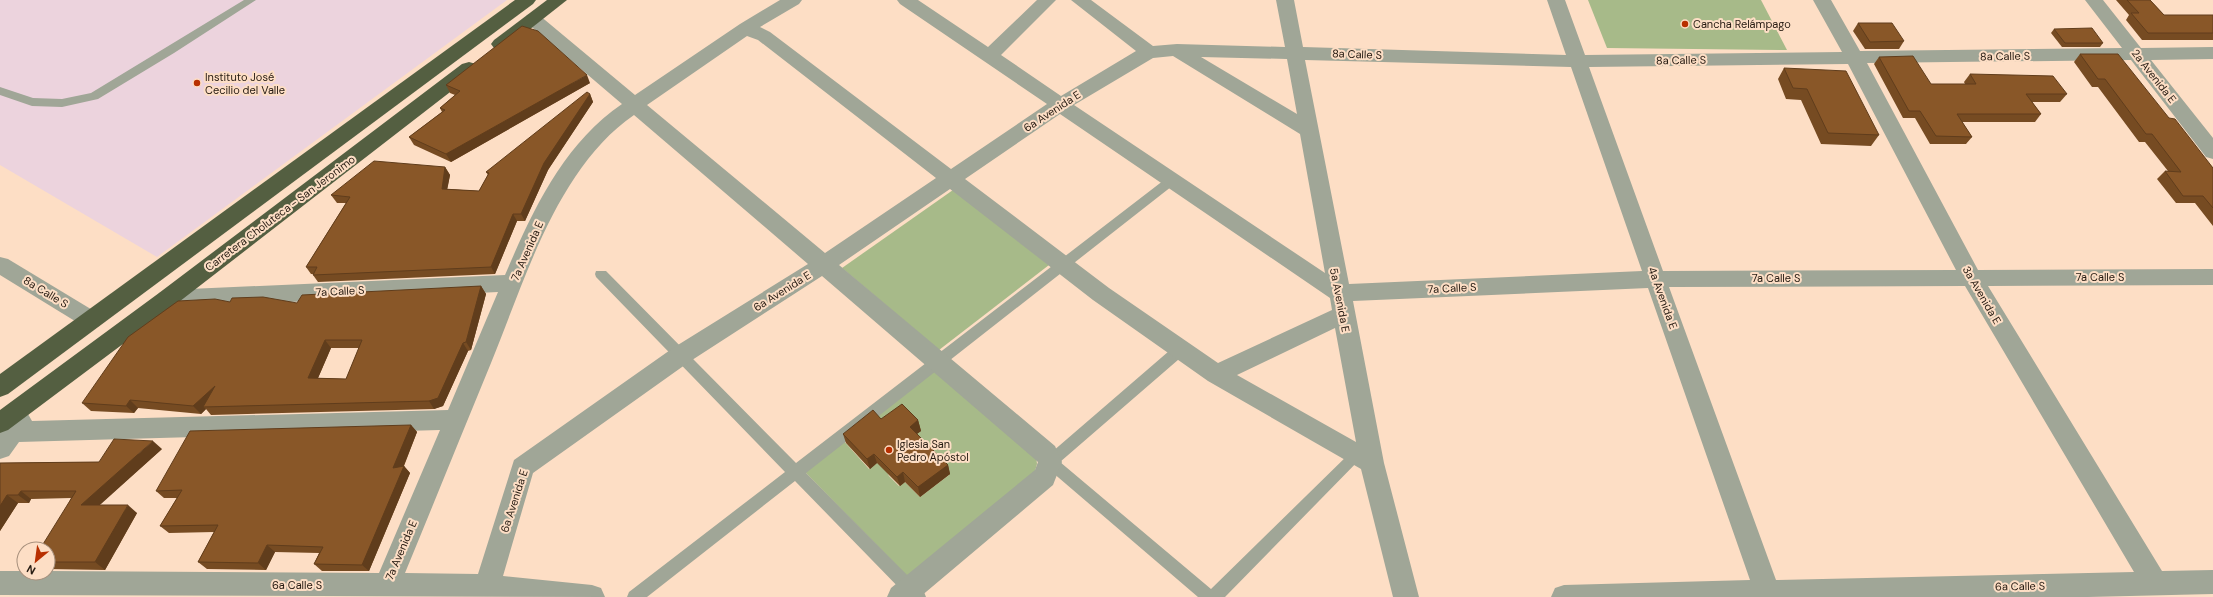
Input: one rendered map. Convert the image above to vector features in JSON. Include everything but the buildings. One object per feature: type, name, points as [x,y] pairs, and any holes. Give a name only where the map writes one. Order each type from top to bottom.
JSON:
[{"type":"highway","name":"Carretera Choluteca - San Jeronimo","points":[[0,387],[530,9],[558,0]]},
{"type":"highway","name":"Carretera Choluteca - San Jeronimo","points":[[45,389],[167,298],[530,9]]},
{"type":"street","name":"7a Avenida E","points":[[384,591],[538,224],[579,156],[614,119],[746,28],[793,0]]},
{"type":"street","points":[[906,0],[1339,293]]},
{"type":"street","points":[[989,56],[1047,0]]},
{"type":"street","points":[[1080,0],[1149,52]]},
{"type":"street","name":"5a Avenida E","points":[[1285,0],[1343,315],[1365,458],[1406,597]]},
{"type":"street","name":"4a Avenida E","points":[[1556,0],[1768,595]]},
{"type":"street","name":"3a Avenida E","points":[[1822,0],[1855,58],[1971,277],[2154,583]]},
{"type":"street","name":"2a Avenida E","points":[[2094,0],[2138,54],[2213,152]]},
{"type":"street","points":[[530,9],[636,105],[1046,453],[1050,462],[1044,477],[909,594]]},
{"type":"street","points":[[746,28],[764,36],[1063,265],[1216,374],[1365,458]]},
{"type":"street","points":[[1177,50],[1309,130]]},
{"type":"street","name":"8a Calle S","points":[[1149,52],[1177,50],[1295,52],[1579,61],[2213,53]]},
{"type":"street","name":"6a Avenida E","points":[[485,592],[523,467],[681,355],[824,264],[1061,104],[1149,52]]},
{"type":"street","name":"8a Calle S","points":[[0,265],[92,320]]},
{"type":"street","name":"7a Calle S","points":[[1339,293],[1656,278],[2213,277]]},
{"type":"street","name":"7a Calle S","points":[[167,298],[513,283]]},
{"type":"street","points":[[1216,374],[1343,315]]},
{"type":"street","points":[[4,435],[45,389]]},
{"type":"street","points":[[4,435],[455,420]]},
{"type":"street","name":"6a Calle S","points":[[1564,597],[1768,595],[2213,582]]},
{"type":"street","name":"6a Calle S","points":[[0,583],[485,592],[592,597]]},
{"type":"lane","points":[[0,91],[32,102],[62,103],[94,96],[170,51],[251,0]]},
{"type":"lane","points":[[635,597],[1172,180]]},
{"type":"lane","points":[[602,274],[796,472],[909,594]]},
{"type":"lane","points":[[1181,349],[1050,462],[1209,597]]},
{"type":"lane","points":[[1214,597],[1365,458]]},
{"type":"shaded area","name":"Instituto José Cecilio del Valle","points":[[0,0],[507,0],[157,257],[0,165]]},
{"type":"green space","name":"Cancha Relámpago","points":[[1588,0],[1761,0],[1787,50],[1607,48]]},
{"type":"green space","points":[[953,190],[1049,265],[939,350],[842,268]]},
{"type":"green space","points":[[935,368],[1036,455],[1037,464],[1035,471],[912,581],[803,470],[843,440],[869,469],[881,460],[889,476],[899,486],[905,482],[920,497],[949,475],[883,429],[872,417]]},
{"type":"place","name":"Cancha Relámpago","points":[[1685,24]]},
{"type":"place","name":"Instituto José Cecilio del Valle","points":[[197,83]]},
{"type":"place","name":"Iglesia San Pedro Apóstol","points":[[889,450]]}]
